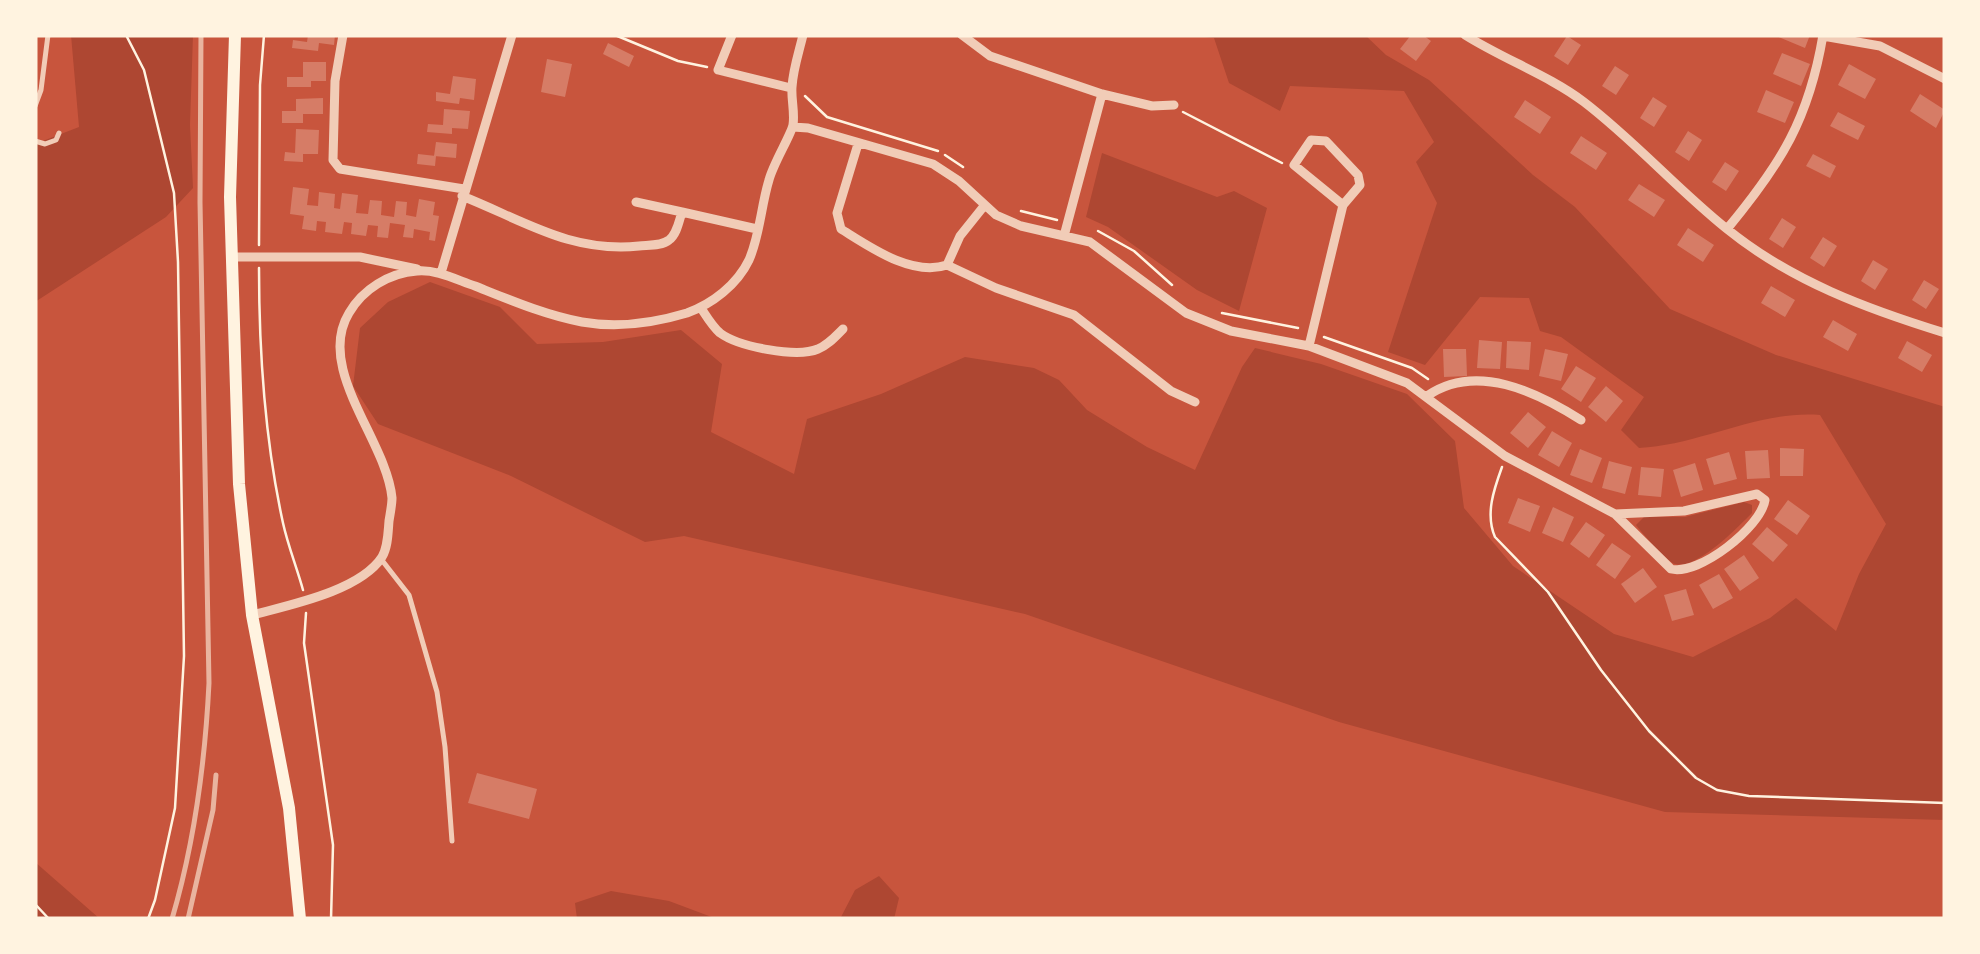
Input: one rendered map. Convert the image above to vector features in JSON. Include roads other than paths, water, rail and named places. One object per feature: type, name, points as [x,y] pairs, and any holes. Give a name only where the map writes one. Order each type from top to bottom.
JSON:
[{"type":"main road","points":[[234,35],[232,257],[239,484],[252,615],[289,808],[300,919]]},
{"type":"street","points":[[343,35],[335,81],[333,160],[340,169],[463,192],[566,242],[590,247],[615,249],[663,244],[674,235],[682,212]]},
{"type":"street","points":[[441,274],[512,35]]},
{"type":"street","points":[[732,35],[718,70],[791,88]]},
{"type":"street","points":[[232,257],[360,257],[441,274],[546,314],[585,322],[617,325],[654,321],[701,308],[737,278],[749,260],[768,182],[793,126],[791,88],[803,35]]},
{"type":"street","points":[[962,35],[990,56],[1102,94],[1152,106],[1174,104]]},
{"type":"street","points":[[1465,35],[1580,98],[1726,229],[1769,259],[1814,285],[1879,313],[1945,333]]},
{"type":"street","points":[[1726,229],[1792,141],[1816,76],[1824,36],[1880,46],[1945,79]]},
{"type":"street","points":[[1064,236],[1102,94]]},
{"type":"street","points":[[793,126],[933,164],[984,206],[1021,226],[1090,242],[1186,313],[1231,332],[1309,346],[1407,383],[1506,456],[1615,514],[1671,570],[1682,572],[1716,555],[1756,518],[1765,500],[1757,494],[1684,512],[1615,514]]},
{"type":"street","points":[[1309,346],[1343,205],[1360,184],[1358,175],[1326,141],[1311,140],[1294,166],[1343,205]]},
{"type":"street","points":[[858,144],[837,212],[841,229],[882,254],[923,267],[936,269],[947,264],[960,236],[984,206]]},
{"type":"street","points":[[636,202],[757,229]]},
{"type":"street","points":[[947,264],[996,288],[1074,315],[1170,391],[1195,402]]},
{"type":"street","points":[[252,615],[306,600],[356,580],[381,559],[392,497],[346,383],[338,339],[346,316],[358,299],[376,284],[419,270]]},
{"type":"street","points":[[701,308],[711,324],[731,339],[775,351],[815,351],[842,330]]},
{"type":"street","points":[[1427,396],[1439,388],[1465,381],[1492,382],[1552,402],[1581,420]]},
{"type":"lane","points":[[35,106],[41,90],[48,35]]},
{"type":"lane","points":[[35,141],[46,144],[56,140],[59,133]]},
{"type":"lane","points":[[381,559],[409,595],[437,692],[452,841]]},
{"type":"railway","points":[[172,919],[198,802],[209,683],[200,202],[201,35]]},
{"type":"railway","points":[[188,919],[213,810],[216,775]]}]
